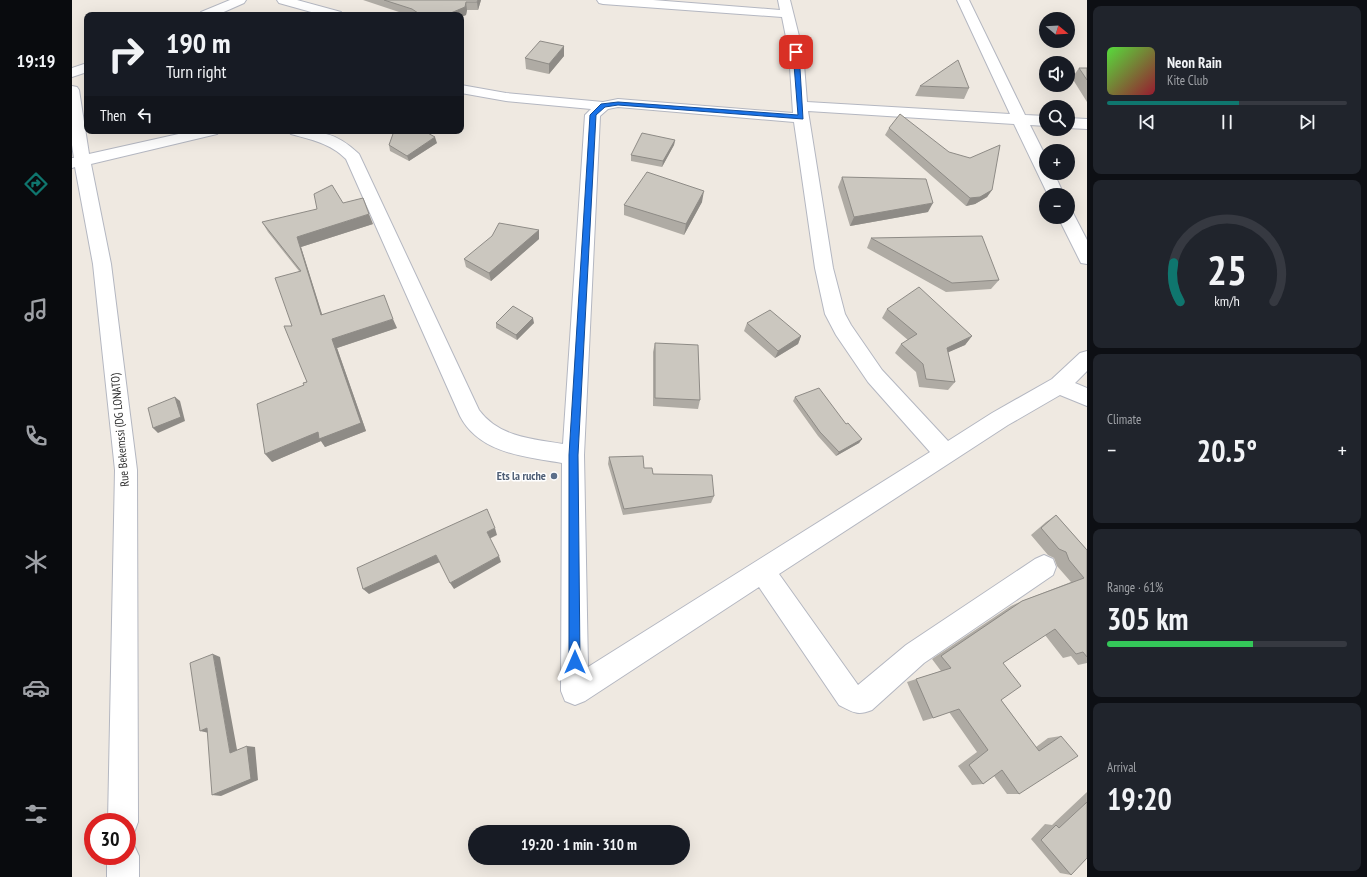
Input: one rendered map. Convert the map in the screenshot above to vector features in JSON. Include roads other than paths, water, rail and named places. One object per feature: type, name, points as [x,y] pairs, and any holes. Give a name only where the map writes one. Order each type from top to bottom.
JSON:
[{"type":"street","points":[[213,12],[240,0]]},
{"type":"street","points":[[283,0],[325,12]]},
{"type":"street","points":[[603,0],[787,14]]},
{"type":"street","points":[[784,0],[796,52],[800,112],[824,268],[835,314],[843,330],[875,376],[946,454]]},
{"type":"street","points":[[963,0],[1053,188]]},
{"type":"street","points":[[72,73],[84,68]]},
{"type":"street","name":"Rue Bekemssi (DG LONATO)","points":[[72,90],[77,162],[102,264],[126,470],[123,813]]},
{"type":"street","points":[[464,90],[506,97],[603,106],[618,104],[1039,120]]},
{"type":"street","points":[[603,106],[593,115],[573,455],[575,691],[946,454],[1059,385],[1087,359]]},
{"type":"street","points":[[1075,123],[1087,124]]},
{"type":"street","points":[[77,162],[199,134]]},
{"type":"street","points":[[308,134],[328,139],[342,146],[353,156],[471,416],[481,429],[493,437],[510,444],[573,455]]},
{"type":"street","points":[[1070,224],[1087,258]]},
{"type":"street","points":[[1059,385],[1087,397]]},
{"type":"street","points":[[762,571],[849,695],[856,699],[862,700],[916,654],[1044,568]]},
{"type":"street","points":[[123,865],[123,877]]},
{"type":"place","name":"Ets la ruche","points":[[554,476]]}]
